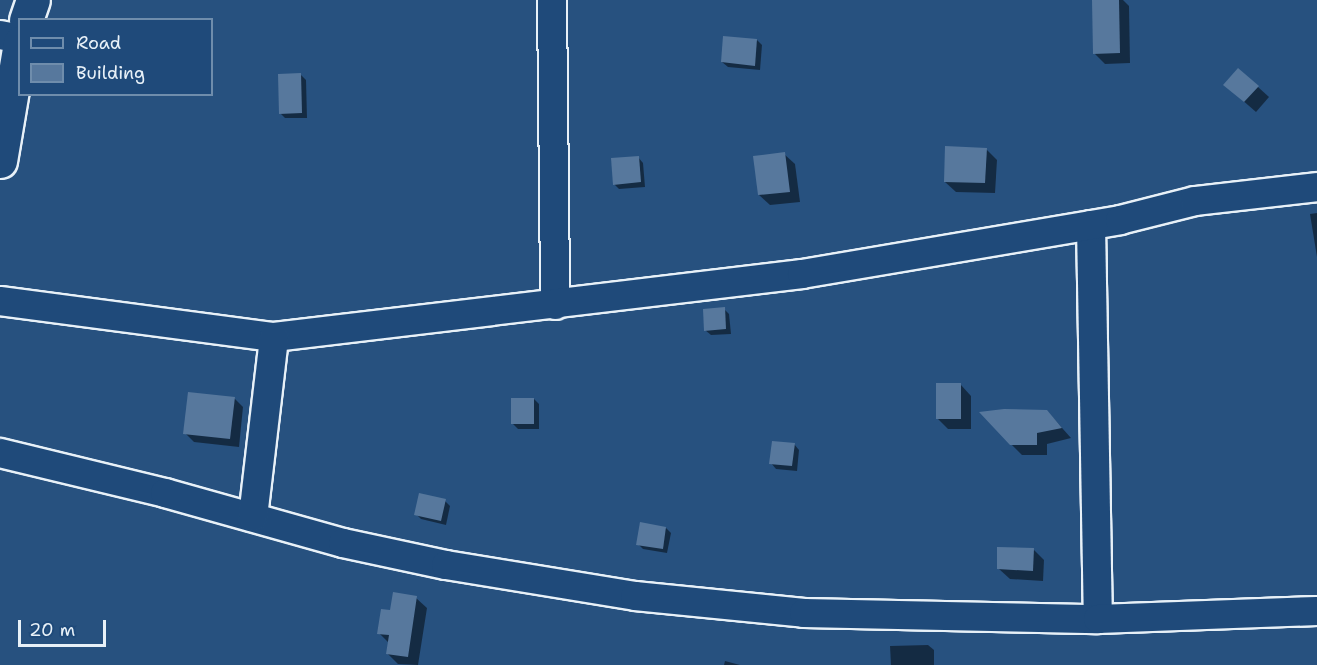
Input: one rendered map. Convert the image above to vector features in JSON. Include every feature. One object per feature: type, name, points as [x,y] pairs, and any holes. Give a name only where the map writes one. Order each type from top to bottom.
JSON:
[{"type":"street","points":[[28,18],[33,0]]},
{"type":"street","points":[[552,0],[555,305]]},
{"type":"street","points":[[0,35],[18,40]]},
{"type":"street","points":[[0,161],[18,53]]},
{"type":"street","points":[[0,301],[274,337],[802,274],[1091,225],[1195,201],[1317,187]]},
{"type":"street","points":[[1091,225],[1098,619]]},
{"type":"street","points":[[253,517],[274,337]]},
{"type":"street","points":[[0,453],[253,517],[343,543],[446,565],[635,596],[804,612],[1098,619],[1317,611]]},
{"type":"building","points":[[1092,0],[1119,0],[1120,53],[1093,54]]},
{"type":"building","points":[[723,36],[757,39],[755,66],[721,62]]},
{"type":"building","points":[[1238,68],[1259,86],[1244,102],[1223,85]]},
{"type":"building","points":[[301,73],[302,113],[279,114],[278,74]]},
{"type":"building","points":[[945,146],[987,148],[985,183],[944,182]]},
{"type":"building","points":[[785,152],[790,192],[758,195],[753,156]]},
{"type":"building","points":[[639,156],[641,182],[613,185],[611,158]]},
{"type":"building","points":[[725,307],[726,329],[704,331],[703,309]]},
{"type":"building","points":[[936,383],[961,383],[961,419],[936,419]]},
{"type":"building","points":[[188,392],[235,397],[230,439],[183,434]]},
{"type":"building","points":[[511,398],[534,398],[534,424],[511,424]]},
{"type":"building","points":[[1004,409],[1047,410],[1062,428],[1037,433],[1037,445],[1010,445],[979,412]]},
{"type":"building","points":[[772,441],[795,443],[792,466],[769,464]]},
{"type":"building","points":[[419,493],[446,499],[441,521],[414,515]]},
{"type":"building","points":[[640,522],[666,527],[663,549],[636,545]]},
{"type":"building","points":[[997,547],[1034,548],[1033,571],[997,569]]},
{"type":"building","points":[[393,592],[417,596],[408,657],[386,654],[389,635],[377,634],[381,609],[390,610]]}]
